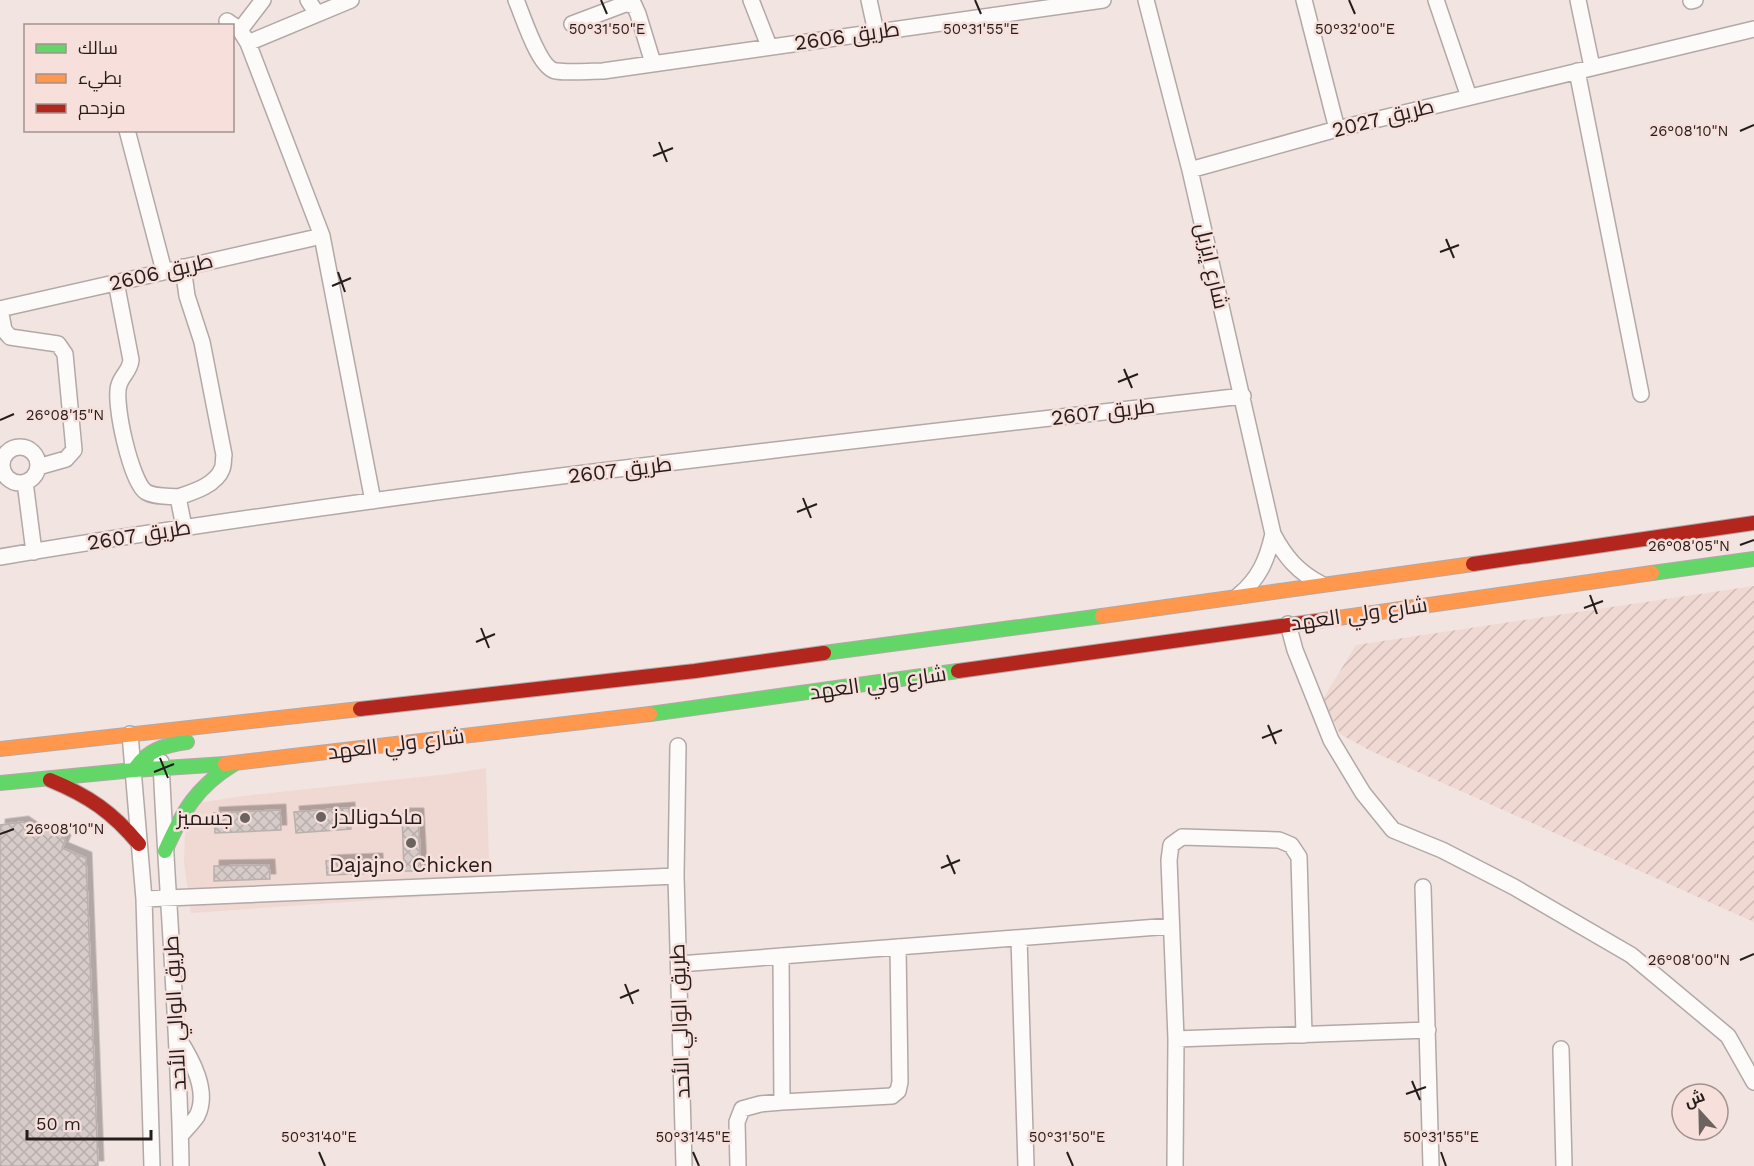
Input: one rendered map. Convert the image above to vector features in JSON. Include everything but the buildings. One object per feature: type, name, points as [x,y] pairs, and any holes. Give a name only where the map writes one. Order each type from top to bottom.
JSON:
[{"type":"main road","name":"شارع ولي العهد","points":[[159,739],[393,717],[420,711],[443,701],[695,671],[1284,591],[1754,523]]},
{"type":"main road","name":"شارع ولي العهد","points":[[0,783],[236,763],[679,711],[1754,559]]},
{"type":"main road","points":[[1284,591],[1288,624]]},
{"type":"main road","points":[[0,749],[130,734],[159,739]]},
{"type":"main road","points":[[134,770],[159,739]]},
{"type":"main road","points":[[165,851],[189,801],[210,779],[236,763]]},
{"type":"main road","points":[[48,779],[73,789],[104,806],[139,844]]},
{"type":"street","points":[[240,30],[262,0]]},
{"type":"street","points":[[308,0],[317,14]]},
{"type":"street","points":[[248,43],[351,0]]},
{"type":"street","name":"طريق 2606","points":[[516,0],[539,53],[548,68],[555,71],[603,71],[1103,0]]},
{"type":"street","name":"طريق 2606","points":[[751,0],[769,46]]},
{"type":"street","points":[[869,0],[876,32]]},
{"type":"street","name":"شارع إيزيل","points":[[1146,0],[1190,170],[1273,534],[1282,551],[1296,567],[1321,584]]},
{"type":"street","points":[[1304,0],[1337,129]]},
{"type":"street","points":[[1437,0],[1469,97]]},
{"type":"street","points":[[1578,0],[1584,69],[1641,394]]},
{"type":"street","points":[[572,24],[625,4],[634,5],[653,63]]},
{"type":"street","points":[[227,21],[231,24]]},
{"type":"street","points":[[234,26],[240,30],[248,43],[322,236],[373,501]]},
{"type":"street","name":"طريق 2027","points":[[1190,170],[1337,129],[1584,69],[1702,44],[1754,29]]},
{"type":"street","points":[[128,132],[164,271]]},
{"type":"street","name":"طريق 2606","points":[[0,309],[322,236]]},
{"type":"street","points":[[116,282],[131,360],[130,368],[119,385],[118,396],[126,450],[139,485],[148,493],[178,497],[196,491],[214,480],[222,469],[224,454],[202,342],[187,296],[183,267]]},
{"type":"street","points":[[0,309],[7,334],[15,338],[58,345],[65,354],[74,450],[66,459],[38,467]]},
{"type":"street","name":"طريق 2607","points":[[0,557],[284,512],[700,459],[1243,396]]},
{"type":"street","points":[[16,447],[32,452],[38,467],[35,474],[25,482],[17,482],[9,479],[2,465],[4,457],[16,447]]},
{"type":"street","points":[[25,482],[34,552]]},
{"type":"street","points":[[178,497],[184,527]]},
{"type":"street","name":"شارع إيزيل","points":[[1238,596],[1260,573],[1269,553],[1273,534]]},
{"type":"street","points":[[1288,624],[1295,650],[1331,740],[1364,793],[1393,830],[1442,850],[1514,887],[1631,955],[1728,1036],[1754,1082]]},
{"type":"street","name":"طريق الوالي الأحد","points":[[130,734],[144,899],[152,1166]]},
{"type":"street","name":"طريق الوالي الأحد","points":[[159,739],[169,897],[181,1166]]},
{"type":"street","name":"طريق الوالي الأحد","points":[[678,746],[676,876],[684,1166]]},
{"type":"street","points":[[1175,1166],[1176,1040],[1169,860],[1171,845],[1182,837],[1279,840],[1291,845],[1299,857],[1304,1035]]},
{"type":"street","points":[[144,899],[676,876]]},
{"type":"street","points":[[1423,887],[1431,1166]]},
{"type":"street","points":[[679,964],[1171,926]]},
{"type":"street","points":[[1019,938],[1026,1166]]},
{"type":"street","points":[[738,1166],[737,1122],[742,1109],[760,1104],[782,1102],[892,1096],[898,1091],[900,1082],[898,947]]},
{"type":"street","points":[[781,956],[782,1102]]},
{"type":"street","points":[[1176,1040],[1428,1030]]},
{"type":"street","points":[[176,1035],[194,1066],[199,1080],[200,1100],[197,1115],[181,1135]]},
{"type":"street","points":[[1561,1049],[1564,1166]]},
{"type":"shaded area","points":[[1754,586],[1754,922],[1369,750],[1340,734],[1323,699],[1356,645]]},
{"type":"shaded area","points":[[486,768],[490,892],[191,913],[184,862],[185,835],[198,803]]},
{"type":"traffic: fast","points":[[1652,573],[1754,559]]},
{"type":"traffic: fast","points":[[824,653],[1102,616]]},
{"type":"traffic: fast","points":[[650,714],[958,671]]},
{"type":"traffic: fast","points":[[134,770],[151,753],[171,745],[187,742]]},
{"type":"traffic: fast","points":[[0,783],[225,764]]},
{"type":"traffic: fast","points":[[165,851],[192,801],[210,782],[234,764]]},
{"type":"traffic: slow","points":[[1102,616],[1473,564]]},
{"type":"traffic: slow","points":[[1317,621],[1652,573]]},
{"type":"traffic: slow","points":[[0,749],[360,709]]},
{"type":"traffic: slow","points":[[225,764],[650,714]]},
{"type":"traffic: jam","points":[[1473,564],[1754,523]]},
{"type":"traffic: jam","points":[[958,671],[1317,621]]},
{"type":"traffic: jam","points":[[360,709],[695,671],[824,653]]},
{"type":"traffic: jam","points":[[50,780],[77,792],[99,806],[139,844]]},
{"type":"place","name":"ماكدونالدز","points":[[321,817]]},
{"type":"place","name":"جسميز","points":[[245,818]]},
{"type":"place","name":"Dajajno Chicken","points":[[411,843]]}]
